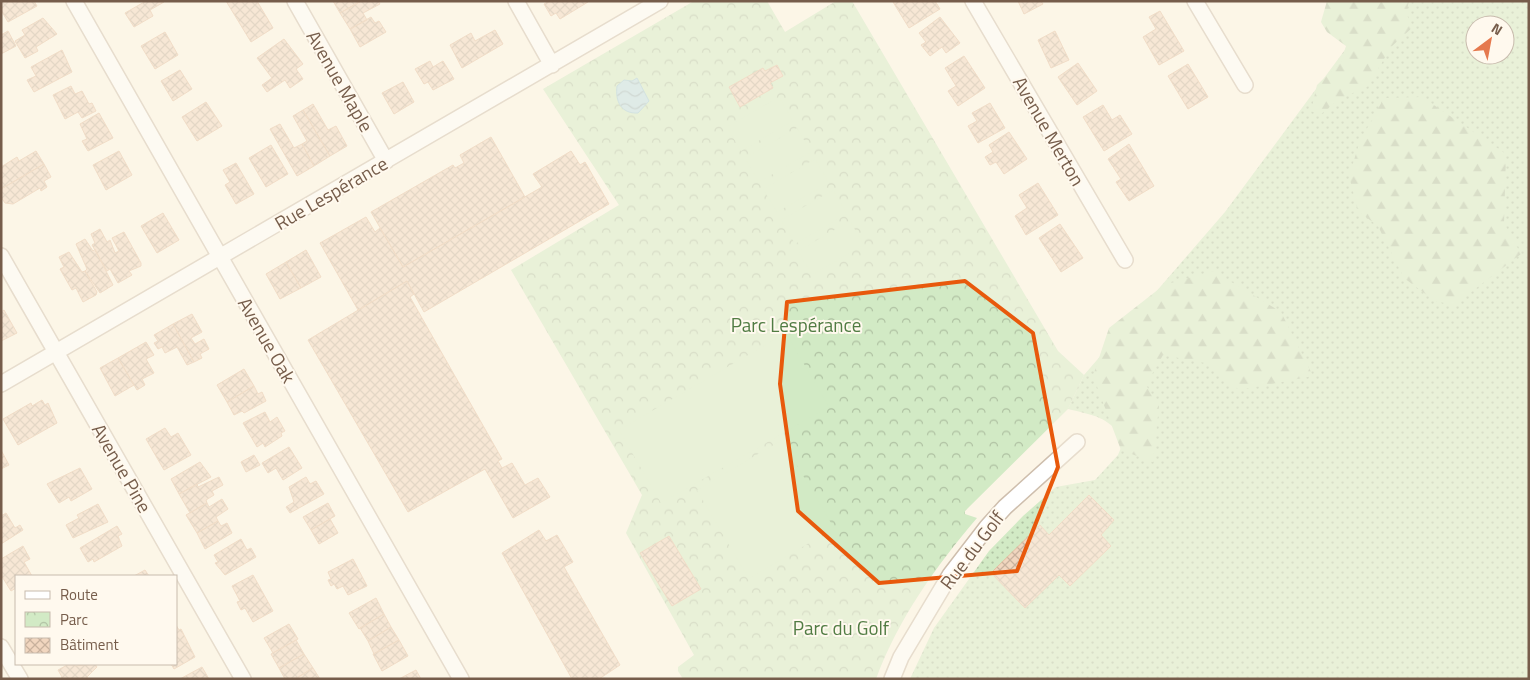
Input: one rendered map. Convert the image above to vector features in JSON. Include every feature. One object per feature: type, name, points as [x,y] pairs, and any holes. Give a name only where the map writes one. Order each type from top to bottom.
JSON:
[{"type":"street","name":"Avenue Oak","points":[[74,1],[461,679]]},
{"type":"street","name":"Avenue Maple","points":[[294,1],[386,161]]},
{"type":"street","points":[[516,1],[552,65]]},
{"type":"street","name":"Rue Lespérance","points":[[1,384],[660,1]]},
{"type":"street","name":"Avenue Merton","points":[[973,1],[1125,260]]},
{"type":"street","points":[[1195,1],[1245,86]]},
{"type":"street","name":"Avenue Pine","points":[[1,256],[243,679]]},
{"type":"street","name":"Rue du Golf","points":[[892,679],[901,657],[950,575],[987,527],[1005,507],[1077,442]]},
{"type":"street","points":[[1,647],[20,679]]},
{"type":"highlighted area","points":[[965,281],[1033,333],[1058,467],[1017,571],[879,583],[798,511],[780,384],[787,302]]},
{"type":"green space","name":"Parc Lespérance","points":[[694,1],[767,1],[785,32],[836,1],[852,1],[1058,351],[1084,375],[1068,409],[965,511],[965,514],[977,518],[919,594],[895,635],[876,679],[683,679],[678,671],[678,667],[694,655],[626,533],[642,495],[511,270],[619,205],[543,89]]},
{"type":"green space","points":[[1327,1],[1409,1],[1406,13],[1413,27],[1392,46],[1367,87],[1339,99],[1320,115],[1311,111],[1317,85],[1341,62],[1346,46],[1327,32],[1321,22]]},
{"type":"green space","points":[[1381,1],[1529,1],[1529,679],[910,679],[934,628],[989,551],[1023,516],[1056,487],[1095,480],[1118,455],[1125,438],[1118,431],[1100,418],[1068,409],[1084,375],[1225,212]]},
{"type":"green space","points":[[779,97],[793,121],[741,151],[727,127]]},
{"type":"green space","points":[[1422,97],[1506,154],[1504,223],[1521,254],[1454,305],[1435,301],[1404,278],[1378,226],[1358,211],[1349,176],[1360,141],[1384,98]]},
{"type":"green space","points":[[797,128],[811,152],[759,182],[745,158]]},
{"type":"green space","points":[[815,159],[829,183],[777,212],[763,189]]},
{"type":"green space","points":[[833,190],[847,214],[795,244],[781,220]]},
{"type":"green space","points":[[850,221],[864,245],[812,275],[798,251]]},
{"type":"green space","points":[[1213,271],[1281,312],[1313,376],[1239,390],[1205,363],[1163,355],[1146,385],[1159,406],[1153,462],[1121,450],[1093,376],[1109,328],[1164,285]]},
{"type":"green space","points":[[786,333],[829,407],[661,503],[619,430]]},
{"type":"green space","points":[[782,440],[834,528],[749,579],[697,490]]},
{"type":"water","points":[[637,78],[649,101],[638,113],[632,113],[623,109],[620,105],[617,97],[617,86],[624,80],[632,81]]},
{"type":"building","points":[[1,1],[34,1],[37,6],[8,22],[1,10]]},
{"type":"building","points":[[146,1],[164,2],[150,10],[153,16],[134,27],[125,13]]},
{"type":"building","points":[[226,1],[257,1],[273,28],[251,42]]},
{"type":"building","points":[[333,1],[361,1],[340,13]]},
{"type":"building","points":[[361,1],[378,1],[380,4],[363,13],[367,20],[350,29],[340,13]]},
{"type":"building","points":[[549,1],[588,2],[560,19],[556,13],[551,16],[544,4]]},
{"type":"building","points":[[935,1],[940,9],[909,28],[893,2]]},
{"type":"building","points":[[1018,1],[1041,1],[1043,4],[1024,14]]},
{"type":"building","points":[[1160,11],[1184,51],[1159,65],[1143,37],[1156,29],[1149,17]]},
{"type":"building","points":[[371,17],[375,23],[379,21],[386,32],[360,47],[350,29]]},
{"type":"building","points":[[940,17],[960,43],[946,53],[942,47],[930,56],[921,45],[926,42],[919,33]]},
{"type":"building","points":[[43,18],[57,34],[36,47],[38,51],[25,58],[15,41],[25,35],[22,30]]},
{"type":"building","points":[[495,30],[503,44],[462,68],[450,45],[471,33],[475,41]]},
{"type":"building","points":[[8,31],[16,46],[1,54],[1,35]]},
{"type":"building","points":[[1055,31],[1069,60],[1051,68],[1038,40]]},
{"type":"building","points":[[165,32],[178,55],[155,69],[141,46]]},
{"type":"building","points":[[284,39],[303,64],[296,69],[303,79],[290,88],[285,80],[267,92],[262,85],[272,78],[257,58]]},
{"type":"building","points":[[62,50],[72,72],[34,92],[27,80],[36,76],[31,67]]},
{"type":"building","points":[[964,56],[985,88],[958,106],[948,91],[956,86],[945,68]]},
{"type":"building","points":[[430,61],[433,67],[443,61],[454,79],[433,90],[428,82],[424,84],[415,69]]},
{"type":"building","points":[[1078,63],[1097,91],[1077,105],[1058,77]]},
{"type":"building","points":[[1188,64],[1208,97],[1188,109],[1168,76]]},
{"type":"building","points":[[777,65],[783,76],[770,83],[773,88],[740,107],[729,87],[763,68],[765,71]]},
{"type":"building","points":[[180,70],[192,89],[173,101],[161,81]]},
{"type":"building","points":[[403,82],[414,102],[394,114],[382,93]]},
{"type":"building","points":[[71,86],[75,94],[82,91],[89,104],[92,103],[96,111],[82,118],[78,112],[65,119],[53,95]]},
{"type":"building","points":[[206,102],[222,126],[197,141],[182,117]]},
{"type":"building","points":[[990,103],[1005,128],[978,143],[968,126],[977,121],[972,113]]},
{"type":"building","points":[[313,104],[328,130],[336,126],[347,146],[330,156],[303,110]]},
{"type":"building","points":[[1103,105],[1112,120],[1120,115],[1132,134],[1104,151],[1083,117]]},
{"type":"building","points":[[303,110],[330,156],[314,166],[302,144],[307,141],[293,116]]},
{"type":"building","points":[[99,113],[113,138],[88,151],[82,141],[87,139],[80,124]]},
{"type":"building","points":[[280,124],[294,148],[302,144],[314,166],[297,176],[270,129]]},
{"type":"building","points":[[1009,132],[1027,159],[1004,174],[996,162],[990,165],[985,157],[993,152],[989,145]]},
{"type":"building","points":[[491,137],[525,197],[403,267],[371,212],[453,165],[455,168],[464,163],[460,155]]},
{"type":"building","points":[[1129,144],[1154,186],[1129,201],[1116,182],[1121,179],[1108,159]]},
{"type":"building","points":[[271,145],[288,174],[266,187],[249,158]]},
{"type":"building","points":[[36,151],[44,164],[1,189],[1,167],[17,157],[19,161]]},
{"type":"building","points":[[119,151],[132,175],[106,190],[93,165]]},
{"type":"building","points":[[571,151],[580,165],[585,162],[609,204],[424,312],[407,281],[358,310],[320,243],[366,217],[375,232],[380,228],[403,267],[542,187],[533,174]]},
{"type":"building","points":[[236,163],[254,194],[236,204],[225,185],[230,182],[223,170]]},
{"type":"building","points":[[44,164],[51,177],[44,181],[47,187],[41,191],[40,188],[13,204],[5,203],[1,197],[1,189]]},
{"type":"building","points":[[1038,183],[1058,215],[1026,235],[1015,216],[1027,208],[1019,195]]},
{"type":"building","points":[[163,213],[179,240],[157,253],[141,226]]},
{"type":"building","points":[[1060,224],[1083,258],[1061,272],[1039,238]]},
{"type":"building","points":[[100,229],[107,242],[110,240],[115,253],[119,251],[112,238],[124,232],[141,263],[141,266],[129,271],[132,275],[118,283],[110,269],[107,271],[92,245],[95,243],[91,234]]},
{"type":"building","points":[[85,239],[93,251],[95,249],[113,285],[100,293],[85,271],[87,269],[76,244]]},
{"type":"building","points":[[306,250],[321,277],[301,288],[286,262]]},
{"type":"building","points":[[69,252],[82,272],[85,271],[97,292],[96,295],[83,302],[76,288],[72,290],[60,269],[64,267],[59,257]]},
{"type":"building","points":[[286,262],[301,288],[280,299],[266,274]]},
{"type":"building","points":[[407,281],[414,294],[410,297],[502,459],[498,461],[502,468],[512,463],[525,485],[538,478],[550,497],[513,518],[485,469],[408,512],[308,340]]},
{"type":"building","points":[[4,310],[17,333],[1,341],[1,312]]},
{"type":"building","points":[[192,314],[202,332],[191,338],[195,344],[204,339],[209,349],[200,354],[202,358],[194,362],[173,324]]},
{"type":"building","points":[[173,324],[194,362],[187,365],[177,347],[165,353],[162,347],[158,349],[154,343],[158,341],[154,335]]},
{"type":"building","points":[[146,342],[154,355],[146,359],[154,373],[142,379],[145,385],[137,390],[118,358]]},
{"type":"building","points":[[118,358],[134,385],[115,396],[100,368]]},
{"type":"building","points":[[244,369],[254,386],[227,402],[217,385]]},
{"type":"building","points":[[254,386],[258,394],[262,392],[266,401],[244,413],[242,411],[234,415],[227,402]]},
{"type":"building","points":[[42,400],[45,405],[48,403],[57,423],[18,445],[3,419],[31,403],[32,406]]},
{"type":"building","points":[[265,412],[270,422],[277,417],[285,431],[281,433],[282,436],[265,447],[263,443],[257,447],[243,423]]},
{"type":"building","points":[[165,428],[171,437],[178,433],[191,455],[164,470],[146,439]]},
{"type":"building","points":[[289,447],[302,468],[283,480],[276,468],[268,473],[262,463]]},
{"type":"building","points":[[1,450],[9,465],[1,469]]},
{"type":"building","points":[[254,455],[260,465],[246,472],[241,462]]},
{"type":"building","points":[[200,462],[211,477],[179,494],[171,479]]},
{"type":"building","points":[[80,468],[92,489],[71,501],[69,497],[59,503],[47,484]]},
{"type":"building","points":[[219,477],[223,485],[212,491],[214,495],[206,500],[207,503],[190,513],[179,494],[197,484],[198,487]]},
{"type":"building","points":[[306,477],[310,484],[316,481],[324,494],[290,513],[286,507],[294,502],[289,487]]},
{"type":"building","points":[[1089,495],[1114,520],[1101,535],[1111,546],[1070,586],[1059,575],[1025,608],[991,573],[1040,525],[1049,535]]},
{"type":"building","points":[[222,499],[228,509],[216,517],[218,521],[197,533],[186,515],[207,503],[209,507]]},
{"type":"building","points":[[328,503],[335,516],[311,530],[303,517]]},
{"type":"building","points":[[98,504],[108,522],[73,538],[66,525],[79,518],[77,515]]},
{"type":"building","points":[[6,513],[15,528],[20,525],[23,530],[1,544],[1,516]]},
{"type":"building","points":[[330,519],[338,533],[319,544],[311,530]]},
{"type":"building","points":[[218,521],[221,526],[227,523],[232,533],[205,549],[197,533]]},
{"type":"building","points":[[117,526],[122,534],[118,536],[122,546],[94,562],[93,559],[88,562],[80,548]]},
{"type":"building","points":[[539,530],[546,541],[557,535],[573,562],[564,567],[620,665],[599,679],[572,679],[502,553]]},
{"type":"building","points":[[669,536],[701,589],[672,606],[640,553]]},
{"type":"building","points":[[241,539],[247,550],[251,548],[256,557],[225,575],[215,563],[218,562],[214,555]]},
{"type":"building","points":[[23,546],[30,559],[24,562],[31,575],[15,575],[15,589],[11,591],[1,575],[1,559]]},
{"type":"building","points":[[353,559],[367,586],[348,595],[343,586],[337,589],[334,584],[331,586],[328,580],[331,579],[328,572]]},
{"type":"building","points":[[145,570],[148,575],[136,575]]},
{"type":"building","points":[[253,575],[273,611],[253,622],[245,608],[241,610],[237,602],[240,601],[232,586]]},
{"type":"building","points":[[376,598],[384,614],[359,629],[349,613]]},
{"type":"building","points":[[384,614],[391,627],[368,641],[360,628]]},
{"type":"building","points":[[289,624],[298,639],[273,653],[264,638]]},
{"type":"building","points":[[391,627],[399,640],[374,654],[368,641]]},
{"type":"building","points":[[178,628],[181,629],[195,657],[174,669],[172,665],[178,665]]},
{"type":"building","points":[[296,640],[304,654],[279,668],[271,654]]},
{"type":"building","points":[[399,640],[408,656],[382,671],[373,654]]},
{"type":"building","points":[[304,654],[313,668],[295,679],[285,679],[279,668]]},
{"type":"building","points":[[67,665],[96,665],[97,667],[87,677],[88,679],[60,679],[62,677],[58,670]]},
{"type":"building","points":[[202,667],[209,679],[180,679]]},
{"type":"building","points":[[313,668],[320,679],[295,679]]},
{"type":"building","points":[[416,670],[421,679],[399,679]]},
{"type":"park label","name":"Parc du Golf","points":[[841,628]]}]
